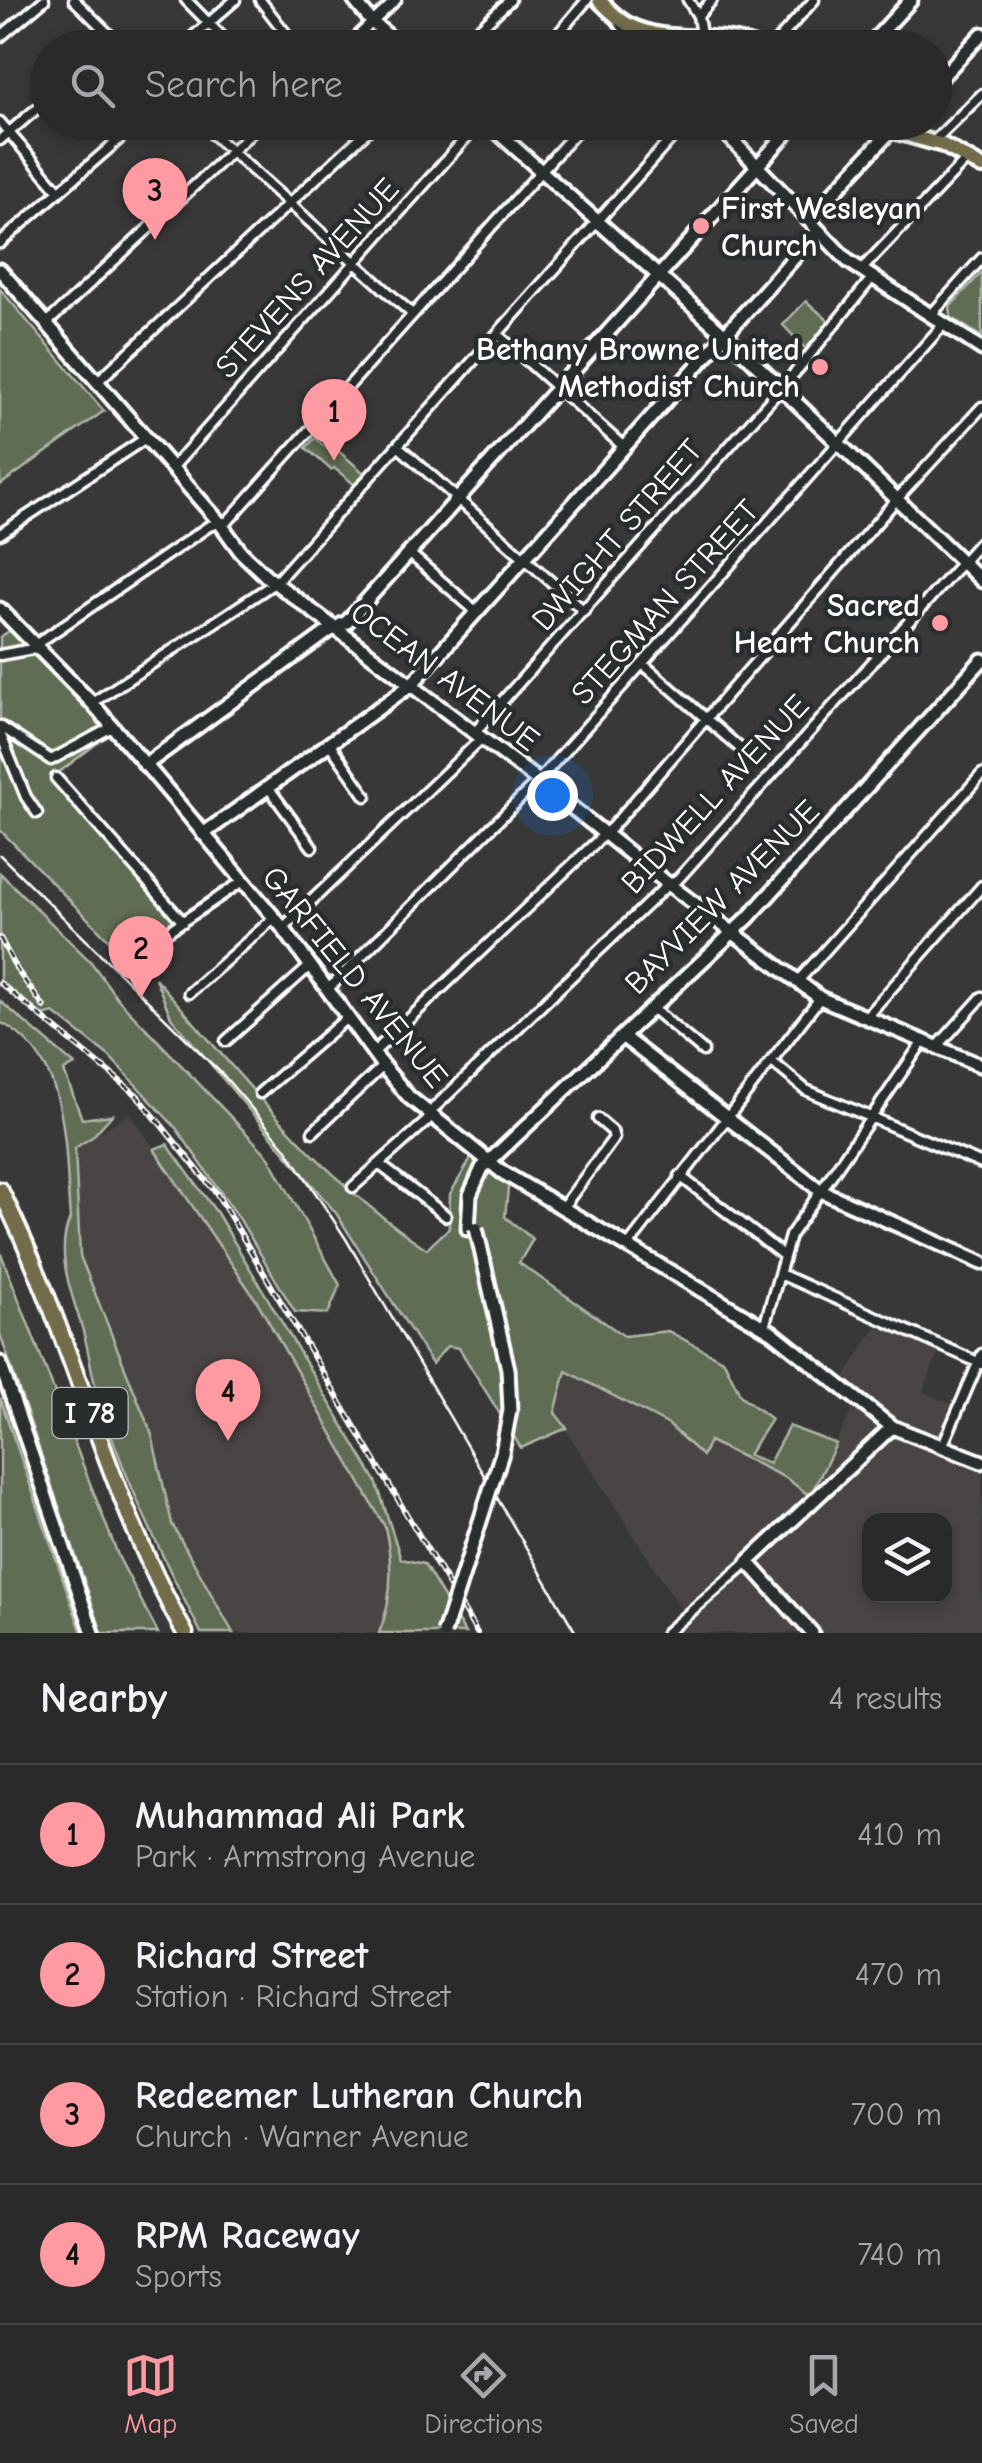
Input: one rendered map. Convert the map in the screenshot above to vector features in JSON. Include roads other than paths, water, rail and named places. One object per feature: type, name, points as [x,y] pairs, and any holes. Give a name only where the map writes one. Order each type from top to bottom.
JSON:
[{"type":"highway","name":"I 78","points":[[0,1190],[45,1291],[137,1537],[185,1633]]},
{"type":"highway","name":"I 78","points":[[0,1210],[36,1293],[120,1521],[175,1633]]},
{"type":"main road","points":[[598,0],[635,30]]},
{"type":"main road","points":[[928,140],[982,167]]},
{"type":"street","points":[[0,37],[44,0]]},
{"type":"street","points":[[74,0],[105,30]]},
{"type":"street","points":[[186,0],[215,30]]},
{"type":"street","points":[[199,30],[235,0]]},
{"type":"street","points":[[260,0],[283,30]]},
{"type":"street","points":[[354,0],[381,30]]},
{"type":"street","points":[[364,30],[396,0]]},
{"type":"street","points":[[478,30],[510,0]]},
{"type":"street","points":[[561,30],[587,0]]},
{"type":"street","points":[[688,0],[701,30]]},
{"type":"street","points":[[698,16],[712,0]]},
{"type":"street","points":[[788,30],[814,0]]},
{"type":"street","points":[[884,30],[911,0]]},
{"type":"street","points":[[619,20],[626,30]]},
{"type":"street","points":[[952,66],[982,34]]},
{"type":"street","points":[[952,123],[982,94]]},
{"type":"street","points":[[0,140],[30,114]]},
{"type":"street","points":[[0,122],[60,191]]},
{"type":"street","points":[[0,243],[118,140]]},
{"type":"street","points":[[218,140],[411,314]]},
{"type":"street","points":[[46,324],[244,140]]},
{"type":"street","points":[[97,382],[358,140]]},
{"type":"street","name":"STEVENS AVENUE","points":[[172,468],[467,140]]},
{"type":"street","points":[[504,140],[724,334],[982,582]]},
{"type":"street","points":[[0,654],[36,646],[209,526],[228,520],[568,140]]},
{"type":"street","points":[[92,704],[276,582],[670,140]]},
{"type":"street","points":[[732,140],[818,231],[866,274],[982,349]]},
{"type":"street","points":[[146,765],[347,622],[781,140]]},
{"type":"street","points":[[808,220],[883,140]]},
{"type":"street","name":"DWIGHT STREET","points":[[283,928],[478,735],[840,321],[866,274],[968,158]]},
{"type":"street","points":[[203,834],[411,685],[818,231]]},
{"type":"street","points":[[930,316],[982,258]]},
{"type":"street","name":"OCEAN AVENUE","points":[[0,270],[241,552],[276,582],[820,998],[982,1066]]},
{"type":"street","name":"STEGMAN STREET","points":[[328,988],[538,781],[944,324]]},
{"type":"street","points":[[498,335],[624,447]]},
{"type":"street","points":[[373,1052],[604,832],[982,407]]},
{"type":"street","points":[[0,534],[146,438]]},
{"type":"street","points":[[398,446],[584,611]]},
{"type":"street","name":"BIDWELL AVENUE","points":[[353,1187],[679,878],[982,540]]},
{"type":"street","points":[[410,554],[478,613]]},
{"type":"street","name":"GARFIELD AVENUE","points":[[0,609],[112,726],[283,928],[409,1097],[490,1163],[764,1327],[892,1427],[982,1462]]},
{"type":"street","name":"BAYVIEW AVENUE","points":[[490,1163],[732,931],[982,660]]},
{"type":"street","points":[[644,664],[742,750]]},
{"type":"street","points":[[0,730],[51,760],[112,726]]},
{"type":"street","points":[[0,730],[26,797],[37,813]]},
{"type":"street","points":[[329,743],[366,796]]},
{"type":"street","points":[[798,981],[982,774]]},
{"type":"street","points":[[56,778],[183,922]]},
{"type":"street","points":[[268,786],[312,847]]},
{"type":"street","points":[[125,960],[243,881]]},
{"type":"street","points":[[866,1018],[982,886]]},
{"type":"street","points":[[189,994],[274,918]]},
{"type":"street","points":[[226,1041],[310,966]]},
{"type":"street","points":[[938,1046],[982,997]]},
{"type":"street","points":[[628,1246],[820,998]]},
{"type":"street","points":[[652,1008],[703,1051]]},
{"type":"street","points":[[260,1093],[348,1017]]},
{"type":"street","points":[[622,1036],[820,1192],[982,1263]]},
{"type":"street","points":[[764,1327],[790,1236],[924,1040]]},
{"type":"street","points":[[771,1061],[806,1090],[982,1164]]},
{"type":"street","points":[[312,1132],[383,1066]]},
{"type":"street","points":[[562,1207],[614,1138],[612,1131],[598,1120]]},
{"type":"street","points":[[436,1633],[494,1454],[503,1403],[500,1365],[472,1229],[477,1196],[490,1163]]},
{"type":"street","points":[[379,1164],[446,1216]]},
{"type":"street","points":[[680,1176],[784,1256]]},
{"type":"street","points":[[444,1633],[502,1452],[510,1410],[506,1359],[472,1229]]},
{"type":"street","points":[[780,1274],[981,1360],[942,1447]]},
{"type":"street","points":[[0,1363],[92,1633]]},
{"type":"street","points":[[666,1633],[892,1427]]},
{"type":"street","points":[[748,1562],[812,1633]]},
{"type":"tram line","points":[[0,855],[224,1076],[285,1147],[346,1239],[576,1633]]},
{"type":"railway","points":[[0,938],[44,1007]]},
{"type":"railway","points":[[0,983],[137,1095],[217,1194],[477,1633]]},
{"type":"place","name":"First Wesleyan Church","points":[[701,226]]},
{"type":"place","name":"Redeemer Lutheran Church","points":[[155,240]]},
{"type":"place","name":"Bethany Browne United Methodist Church","points":[[820,367]]},
{"type":"place","name":"Muhammad Ali Park","points":[[334,461]]},
{"type":"place","name":"Sacred Heart Church","points":[[940,623]]},
{"type":"place","name":"Richard Street","points":[[141,998]]},
{"type":"place","name":"RPM Raceway","points":[[228,1441]]}]
